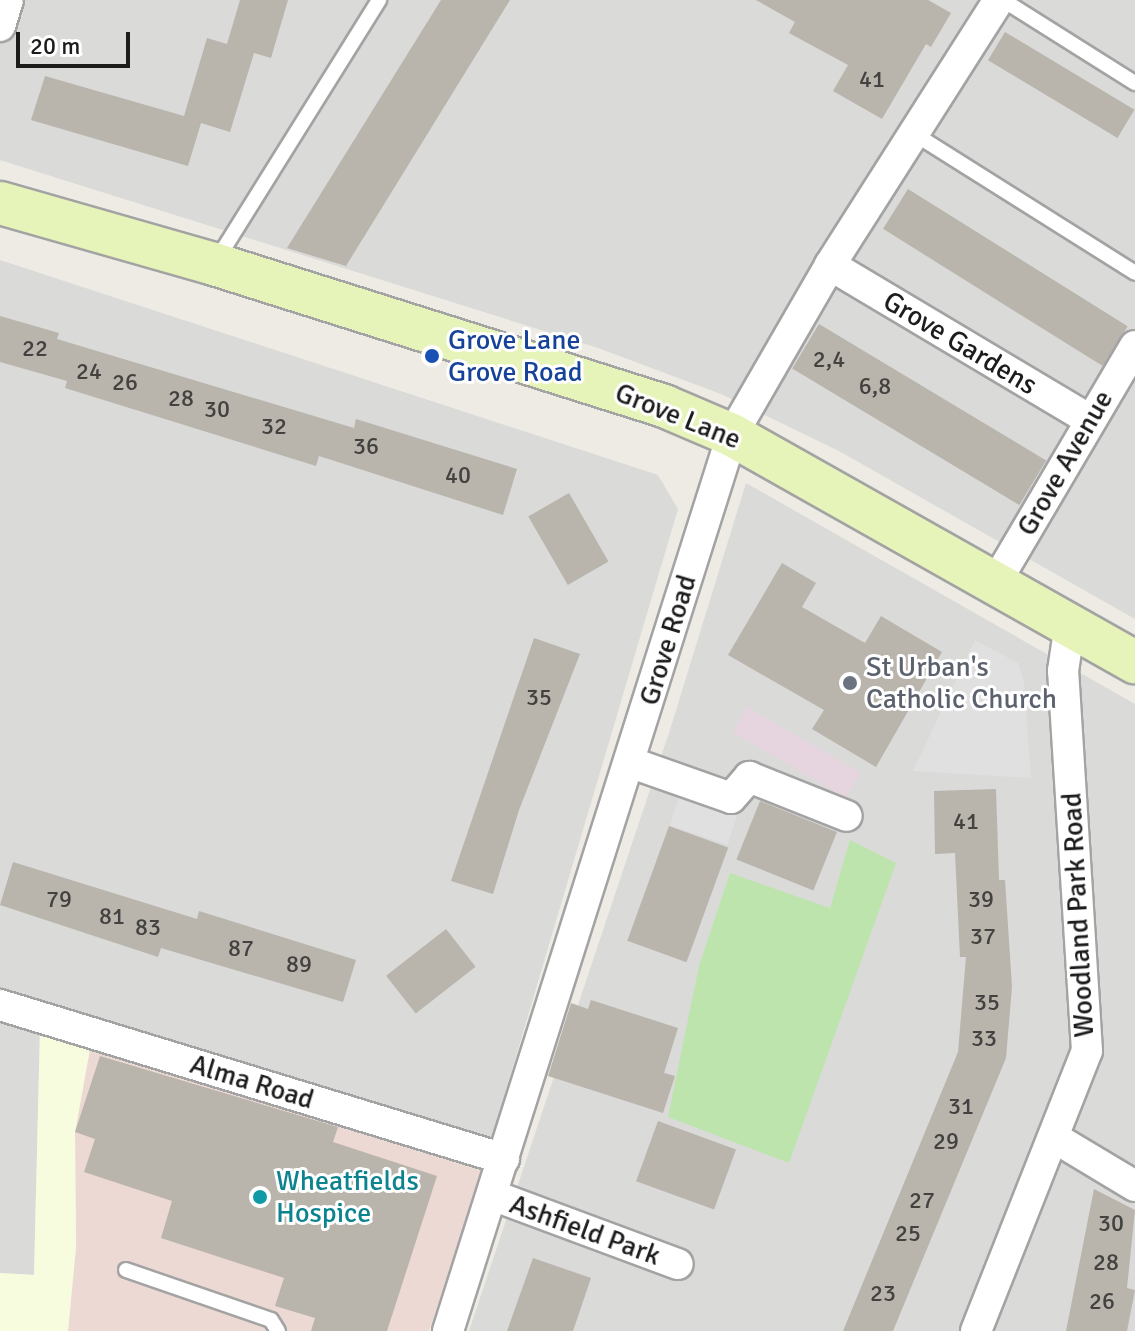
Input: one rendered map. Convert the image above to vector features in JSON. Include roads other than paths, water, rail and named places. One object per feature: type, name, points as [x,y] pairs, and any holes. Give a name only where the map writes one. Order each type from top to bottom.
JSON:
[{"type":"main road","name":"Grove Lane","points":[[0,203],[214,264],[664,406],[732,435],[1135,662]]},
{"type":"street","points":[[0,26],[8,0]]},
{"type":"street","name":"Grove Road","points":[[448,1331],[732,435],[830,265],[992,3]]},
{"type":"street","name":"Grove Gardens","points":[[830,265],[1090,420]]},
{"type":"street","name":"Grove Avenue","points":[[996,582],[1135,346]]},
{"type":"street","name":"Woodland Park Road","points":[[976,1331],[1087,1051],[1063,671],[1070,624]]},
{"type":"street","points":[[629,762],[731,798],[749,777],[847,816]]},
{"type":"street","name":"Alma Road","points":[[0,1005],[504,1159]]},
{"type":"street","points":[[1055,1138],[1135,1186]]},
{"type":"street","name":"Ashfield Park","points":[[492,1195],[678,1264]]},
{"type":"lane","points":[[214,264],[379,0]]},
{"type":"lane","points":[[992,3],[1135,83]]},
{"type":"lane","points":[[913,133],[1135,273]]},
{"type":"lane","points":[[126,1270],[245,1309],[271,1320],[278,1331]]},
{"type":"place","name":"Grove Lane Grove Road","points":[[432,356]]},
{"type":"place","name":"St Urban's Catholic Church","points":[[850,683]]},
{"type":"place","name":"Wheatfields Hospice","points":[[260,1197]]}]
